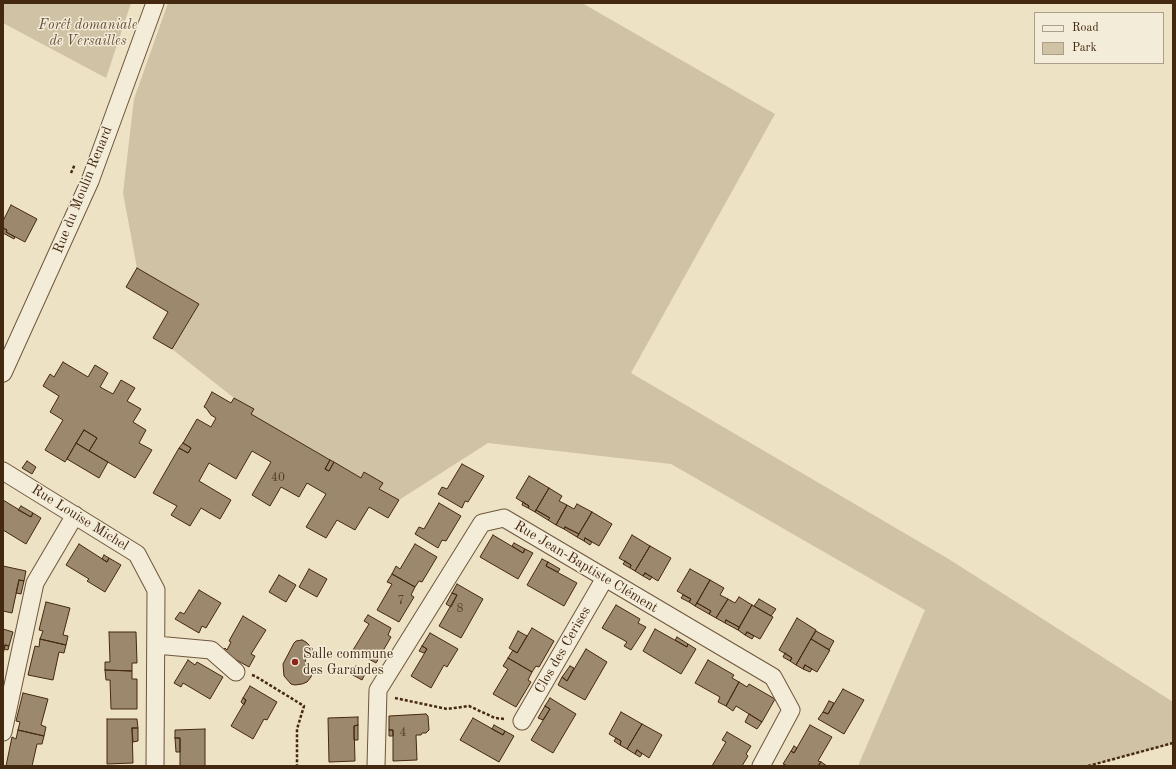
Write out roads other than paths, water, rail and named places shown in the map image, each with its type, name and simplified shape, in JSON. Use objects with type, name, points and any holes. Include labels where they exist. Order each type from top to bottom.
[{"type":"street","name":"Rue du Moulin Renard","points":[[3,373],[90,181],[155,3]]},
{"type":"street","name":"Rue Louise Michel","points":[[3,471],[137,554],[156,590],[156,766]]},
{"type":"street","points":[[3,732],[35,583],[75,515]]},
{"type":"street","name":"Rue Jean-Baptiste Clément","points":[[376,766],[378,690],[482,523],[504,518],[773,677],[791,710],[761,766]]},
{"type":"street","name":"Clos des Cerises","points":[[522,721],[605,578]]},
{"type":"street","points":[[156,645],[211,650],[236,672]]},
{"type":"place","name":"Salle commune des Garandes","points":[[295,662]]},
{"type":"park label","name":"Forêt domaniale de Versailles","points":[[88,34]]}]
